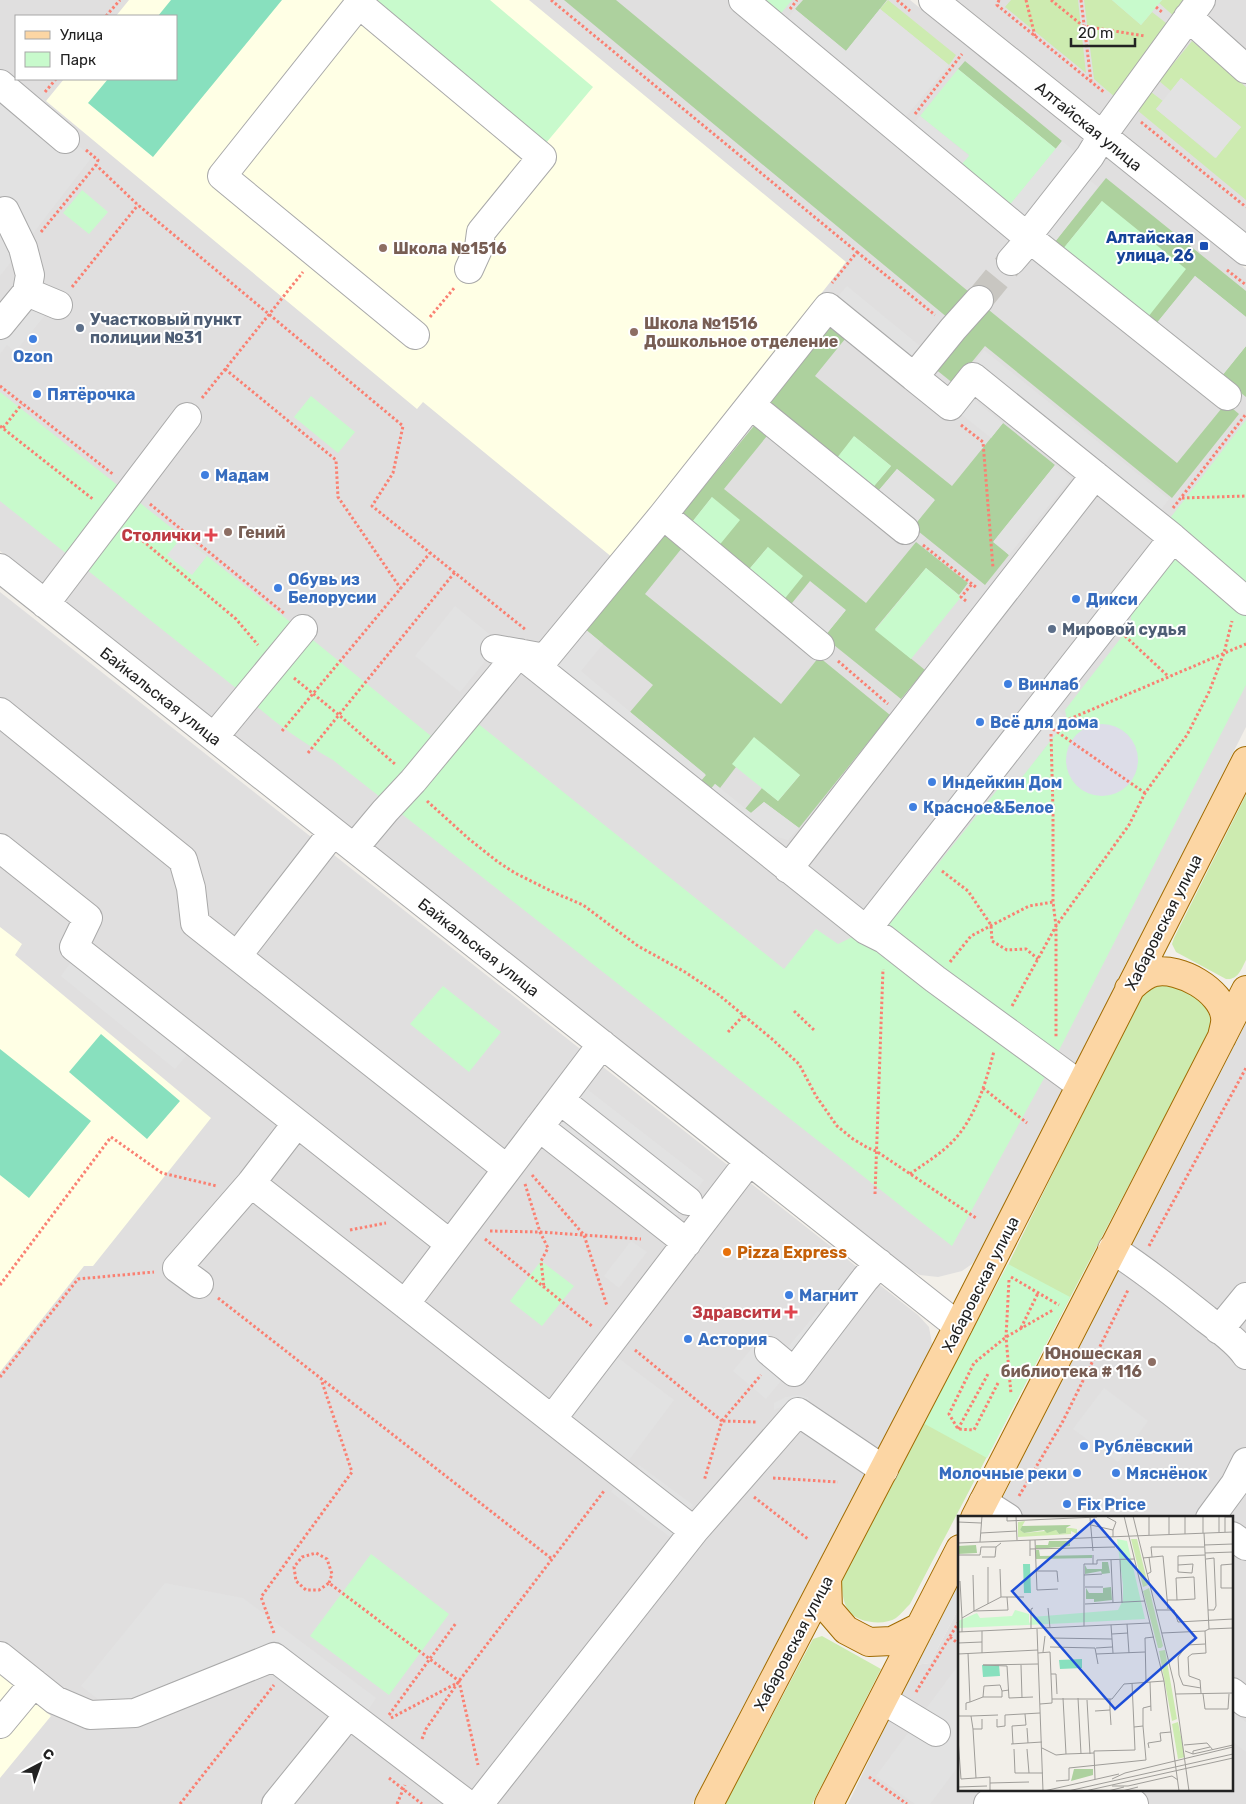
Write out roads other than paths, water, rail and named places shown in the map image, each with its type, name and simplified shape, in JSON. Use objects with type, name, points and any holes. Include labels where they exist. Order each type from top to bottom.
[{"type":"main road","name":"Хабаровская улица","points":[[709,1804],[884,1470],[1246,761]]},
{"type":"main road","points":[[1129,989],[1141,977],[1155,972],[1171,972],[1187,977],[1205,987],[1219,1000],[1225,1017],[1222,1037]]},
{"type":"main road","points":[[979,1510],[1246,990]]},
{"type":"main road","points":[[829,1804],[958,1553]]},
{"type":"main road","points":[[827,1578],[828,1609],[846,1630],[869,1642],[892,1641],[920,1627]]},
{"type":"street","points":[[743,0],[1030,239],[1237,405]]},
{"type":"street","name":"Алтайская улица","points":[[933,0],[1246,251]]},
{"type":"street","points":[[415,335],[222,176],[361,2],[542,157],[481,232],[479,247],[469,270]]},
{"type":"street","points":[[1011,261],[1030,239],[1032,230],[1090,156],[1102,136],[1194,9],[1246,69]]},
{"type":"street","points":[[0,84],[74,144]]},
{"type":"street","points":[[0,325],[27,292],[30,275],[24,252],[5,211]]},
{"type":"street","points":[[27,292],[58,305]]},
{"type":"street","points":[[914,377],[979,300]]},
{"type":"street","points":[[507,651],[545,658],[663,515],[828,307],[950,406],[973,377],[1166,532],[1243,598]]},
{"type":"street","points":[[751,405],[905,530]]},
{"type":"street","points":[[45,604],[187,418]]},
{"type":"street","points":[[788,869],[1095,475]]},
{"type":"street","points":[[663,515],[820,646]]},
{"type":"street","points":[[875,935],[1108,621],[1166,532]]},
{"type":"street","name":"Байкальская улица","points":[[0,568],[958,1326]]},
{"type":"street","points":[[214,737],[303,629]]},
{"type":"street","points":[[354,848],[385,811],[414,781],[507,651]]},
{"type":"street","points":[[507,651],[788,869],[935,980],[989,1024],[1080,1085]]},
{"type":"street","points":[[0,712],[183,860],[191,888],[196,923],[512,1163]]},
{"type":"street","points":[[237,956],[333,832]]},
{"type":"street","points":[[0,848],[88,918],[74,947],[416,1218],[463,1233]]},
{"type":"street","points":[[405,1304],[463,1233],[512,1163],[602,1044]]},
{"type":"street","points":[[560,1100],[688,1201]]},
{"type":"street","points":[[200,1284],[177,1268],[251,1183],[296,1123]]},
{"type":"street","points":[[539,1127],[687,1243]]},
{"type":"street","points":[[552,1419],[749,1161]]},
{"type":"street","points":[[251,1183],[694,1531]]},
{"type":"street","points":[[1112,1249],[1139,1267],[1219,1330],[1246,1355]]},
{"type":"street","points":[[772,1353],[794,1372],[879,1263]]},
{"type":"street","points":[[1219,1330],[1246,1297]]},
{"type":"street","points":[[0,1656],[55,1700],[90,1715],[135,1712],[274,1658],[413,1763],[476,1803],[694,1531],[798,1412],[884,1470]]},
{"type":"street","points":[[1211,1516],[1235,1484],[1246,1462]]},
{"type":"street","points":[[979,1510],[1012,1511]]},
{"type":"street","points":[[1234,1537],[1246,1546]]},
{"type":"street","points":[[0,1724],[34,1683]]},
{"type":"street","points":[[1234,1693],[1246,1702]]},
{"type":"street","points":[[883,1700],[936,1732]]},
{"type":"street","points":[[276,1804],[348,1714]]},
{"type":"street","points":[[988,1804],[991,1802],[1118,1792],[1134,1804]]},
{"type":"tunnel","points":[[979,300],[1011,261]]},
{"type":"place","name":"Алтайская улица, 26","points":[[1204,246]]},
{"type":"place","name":"Школа №1516","points":[[383,248]]},
{"type":"place","name":"Участковый пункт полиции №31","points":[[80,328]]},
{"type":"place","name":"Школа №1516 Дошкольное отделение","points":[[634,332]]},
{"type":"place","name":"Ozon","points":[[33,339]]},
{"type":"place","name":"Пятёрочка","points":[[37,394]]},
{"type":"place","name":"Мадам","points":[[205,475]]},
{"type":"place","name":"Гений","points":[[228,532]]},
{"type":"place","name":"Столички","points":[[211,535]]},
{"type":"place","name":"Обувь из Белорусии","points":[[278,588]]},
{"type":"place","name":"Дикси","points":[[1076,599]]},
{"type":"place","name":"Мировой судья","points":[[1052,629]]},
{"type":"place","name":"Винлаб","points":[[1008,684]]},
{"type":"place","name":"Всё для дома","points":[[980,722]]},
{"type":"place","name":"Индейкин Дом","points":[[932,782]]},
{"type":"place","name":"Красное&Белое","points":[[913,807]]},
{"type":"place","name":"Pizza Express","points":[[727,1252]]},
{"type":"place","name":"Магнит","points":[[789,1295]]},
{"type":"place","name":"Здравсити","points":[[791,1312]]},
{"type":"place","name":"Астория","points":[[688,1339]]},
{"type":"place","name":"Юношеская библиотека # 116","points":[[1152,1362]]},
{"type":"place","name":"Рублёвский","points":[[1084,1446]]},
{"type":"place","name":"Молочные реки","points":[[1077,1473]]},
{"type":"place","name":"Мяснёнок","points":[[1116,1473]]},
{"type":"place","name":"Fix Price","points":[[1067,1504]]}]
